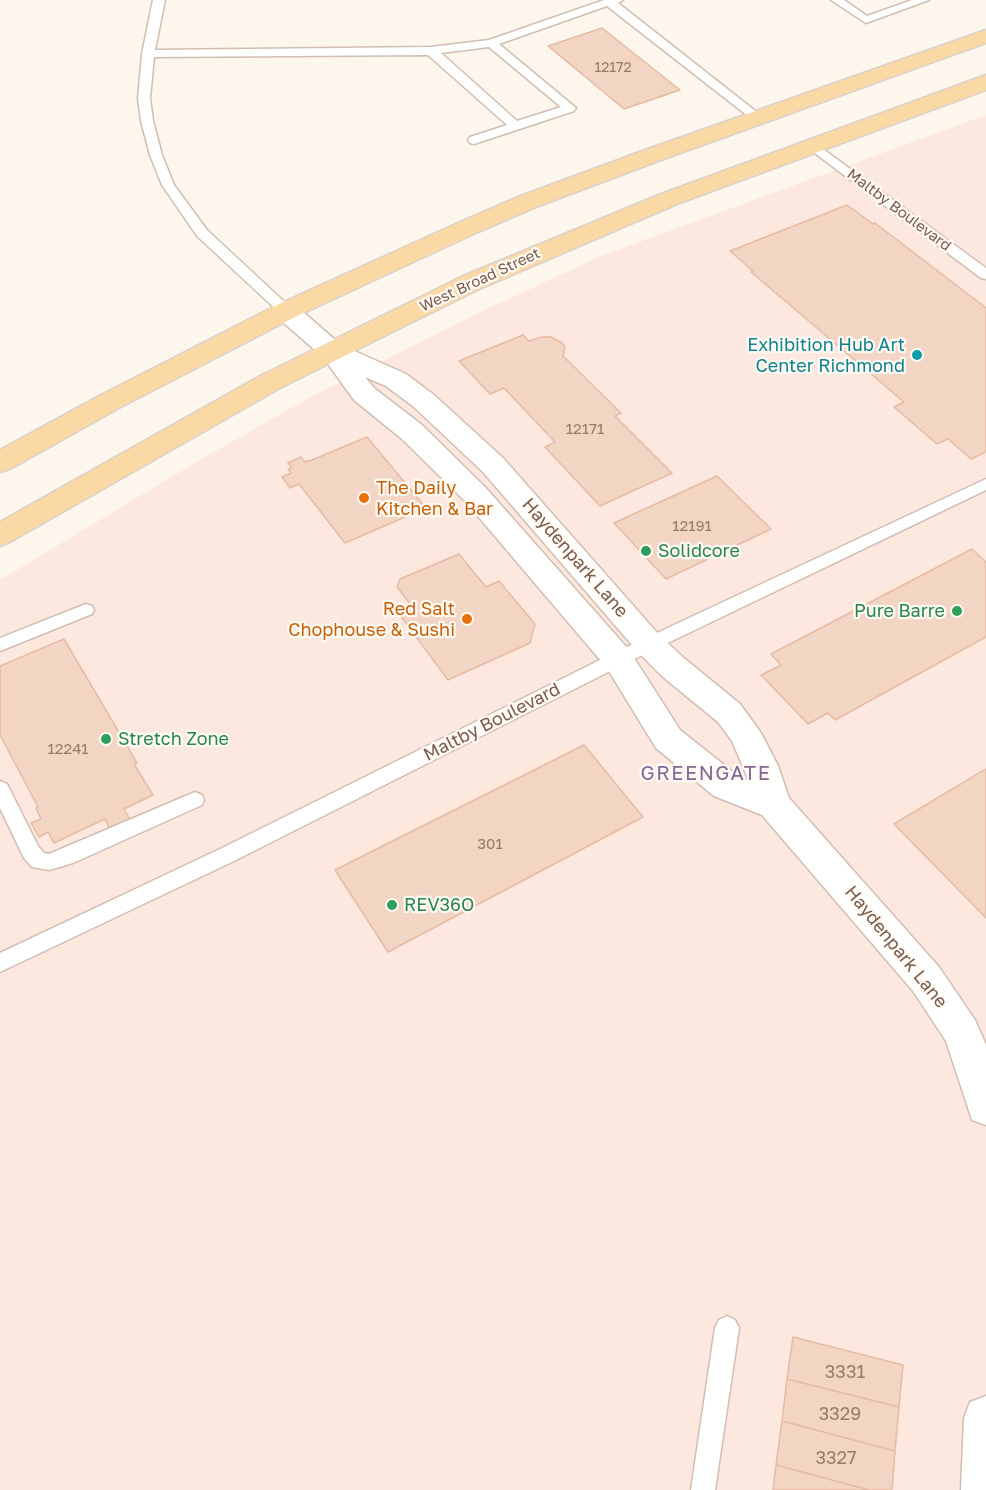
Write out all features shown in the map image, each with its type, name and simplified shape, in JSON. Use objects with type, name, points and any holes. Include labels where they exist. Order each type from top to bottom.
[{"type":"main road","points":[[0,462],[119,397],[286,311],[527,202],[986,36]]},
{"type":"main road","name":"West Broad Street","points":[[0,535],[196,421],[332,351],[527,257],[658,203],[986,82]]},
{"type":"street","name":"Haydenpark Lane","points":[[286,311],[332,351],[364,394],[412,432],[476,494],[618,659],[637,686],[657,724],[681,752],[726,786],[774,805]]},
{"type":"street","name":"Haydenpark Lane","points":[[332,351],[396,380],[456,430],[522,496],[650,644],[674,668],[729,713],[746,733],[761,766],[774,805],[926,979],[962,1032],[981,1082],[986,1107]]},
{"type":"street","points":[[984,1490],[986,1418]]},
{"type":"lane","points":[[159,0],[148,54],[144,98],[156,154],[168,185],[202,233],[286,311]]},
{"type":"lane","points":[[837,0],[866,20],[923,0]]},
{"type":"lane","points":[[148,54],[431,51],[492,43],[613,1],[757,117]]},
{"type":"lane","points":[[474,140],[570,108],[492,43]]},
{"type":"lane","points":[[431,51],[515,126]]},
{"type":"lane","name":"Maltby Boulevard","points":[[812,145],[986,275]]},
{"type":"lane","name":"Maltby Boulevard","points":[[0,963],[217,860],[618,659],[986,484]]},
{"type":"lane","points":[[0,645],[86,610]]},
{"type":"lane","points":[[0,789],[32,852],[39,861],[49,862],[66,857],[195,800]]},
{"type":"lane","points":[[703,1490],[727,1328]]},
{"type":"shaded area","name":"GREENGATE","points":[[986,115],[986,1490],[0,1490],[0,580],[198,461],[307,399],[487,309],[601,256]]},
{"type":"building","points":[[602,28],[680,90],[624,109],[548,46]]},
{"type":"building","name":"Exhibition Hub Art Center Richmond","points":[[847,205],[873,224],[875,223],[986,308],[986,452],[971,459],[948,439],[937,444],[894,407],[904,402],[751,272],[753,271],[730,251]]},
{"type":"building","points":[[523,335],[529,341],[551,337],[562,343],[565,347],[563,356],[621,413],[615,416],[672,473],[600,506],[545,447],[555,442],[504,388],[490,394],[459,361]]},
{"type":"building","name":"The Daily Kitchen & Bar","points":[[367,437],[426,508],[345,543],[299,484],[290,488],[282,477],[291,473],[288,469],[292,468],[288,463],[301,457],[305,462],[312,460]]},
{"type":"building","points":[[717,476],[771,529],[666,579],[614,523]]},
{"type":"building","points":[[972,549],[986,562],[986,637],[835,720],[828,713],[808,724],[761,675],[781,665],[771,654]]},
{"type":"building","name":"Red Salt Chophouse & Sushi","points":[[459,554],[486,587],[499,581],[535,624],[530,643],[448,680],[400,615],[414,609],[397,587],[400,579]]},
{"type":"building","points":[[64,639],[137,763],[134,764],[153,795],[124,809],[132,823],[111,832],[105,819],[54,843],[48,832],[39,837],[31,823],[41,819],[36,808],[38,807],[0,735],[0,666]]},
{"type":"building","points":[[584,745],[643,817],[388,952],[335,870]]},
{"type":"building","points":[[986,769],[986,918],[894,824]]},
{"type":"building","points":[[793,1337],[903,1365],[899,1407],[787,1379]]},
{"type":"building","points":[[787,1379],[899,1407],[895,1451],[782,1421]]},
{"type":"building","points":[[782,1421],[895,1451],[892,1490],[869,1490],[776,1465]]},
{"type":"building","points":[[776,1465],[869,1490],[773,1490]]},
{"type":"place","name":"Exhibition Hub Art Center Richmond","points":[[917,355]]},
{"type":"place","name":"The Daily Kitchen & Bar","points":[[364,498]]},
{"type":"place","name":"Solidcore","points":[[646,551]]},
{"type":"place","name":"Pure Barre","points":[[957,611]]},
{"type":"place","name":"Red Salt Chophouse & Sushi","points":[[467,619]]},
{"type":"place","name":"Stretch Zone","points":[[106,739]]},
{"type":"place","name":"REV36O","points":[[392,905]]},
{"type":"district","name":"GREENGATE","points":[[706,774]]}]
